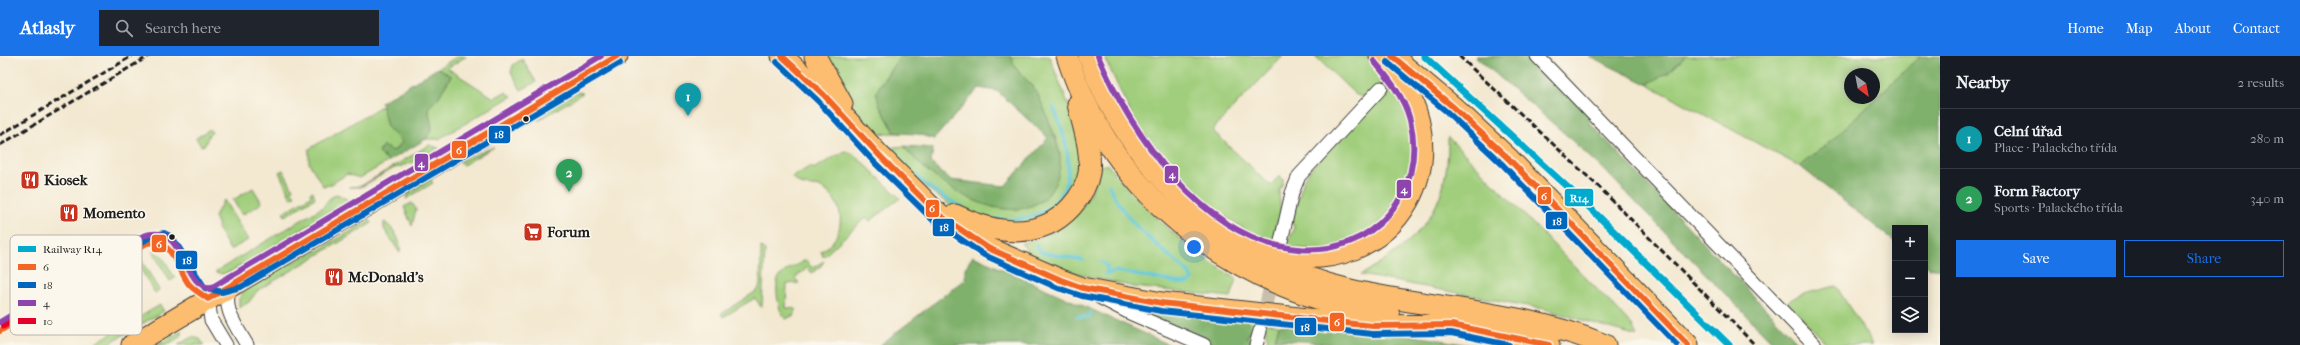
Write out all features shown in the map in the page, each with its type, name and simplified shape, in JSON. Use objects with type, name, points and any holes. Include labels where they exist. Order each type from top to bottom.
[{"type":"main road","points":[[132,345],[238,280],[616,56]]},
{"type":"main road","points":[[782,56],[824,95],[930,208],[988,248],[1031,268],[1083,288],[1162,303],[1373,326],[1452,325]]},
{"type":"main road","points":[[795,56],[824,95]]},
{"type":"main road","points":[[816,56],[855,129]]},
{"type":"main road","points":[[1089,56],[1105,95],[1127,133],[1154,168],[1189,204],[1243,247],[1272,263],[1307,277],[1362,292],[1531,322],[1604,345]]},
{"type":"main road","points":[[1189,204],[1237,238],[1281,255],[1310,258],[1339,255],[1374,238],[1394,221],[1406,204],[1416,185],[1422,157],[1422,134],[1412,100],[1400,79],[1380,56]]},
{"type":"main road","points":[[1392,56],[1447,101],[1509,159],[1688,345]]},
{"type":"main road","points":[[890,167],[924,196],[946,210],[976,225],[1008,231],[1040,228],[1060,217],[1079,197],[1087,180],[1089,163],[1087,144],[1068,60]]},
{"type":"main road","points":[[1068,60],[1091,114],[1122,163],[1162,208],[1216,251],[1269,281],[1323,300],[1385,315],[1452,325],[1549,345]]},
{"type":"main road","points":[[1008,231],[1031,268]]},
{"type":"street","points":[[1537,56],[1815,345]]},
{"type":"street","points":[[1281,241],[1292,193],[1300,176],[1381,88]]},
{"type":"street","points":[[238,280],[230,289],[227,297],[232,318],[247,345]]},
{"type":"street","points":[[1083,288],[1130,313],[1204,345]]},
{"type":"street","points":[[208,299],[223,309],[232,318]]},
{"type":"street","points":[[208,299],[210,316],[215,328]]},
{"type":"street","points":[[179,317],[197,314],[206,318],[215,328],[226,345]]},
{"type":"street","points":[[1256,345],[1260,331]]},
{"type":"green space","points":[[458,56],[467,56],[447,68],[494,98],[505,92],[512,96],[439,139],[426,139],[432,128],[428,108],[438,98],[451,77],[438,68]]},
{"type":"green space","points":[[821,56],[900,56],[879,86],[879,104],[895,133],[873,134],[840,90]]},
{"type":"green space","points":[[900,56],[1010,56],[1015,66],[1032,85],[1038,95],[1059,149],[1060,160],[1058,175],[1053,188],[1046,197],[1040,202],[1031,206],[1015,209],[998,208],[961,194],[928,171],[914,158],[904,146],[933,148],[931,163],[950,180],[1005,186],[1048,138],[997,91],[979,88],[934,139],[918,134],[895,133],[879,104],[876,92]]},
{"type":"green space","points":[[1010,56],[1049,56],[1073,116],[1082,160],[1077,186],[1058,211],[1021,225],[968,214],[951,206],[920,183],[887,148],[904,146],[913,157],[934,175],[995,208],[1060,156],[1056,139],[1036,90],[1017,71]]},
{"type":"green space","points":[[1104,56],[1283,56],[1212,130],[1270,185],[1280,176],[1283,179],[1283,184],[1279,190],[1281,220],[1277,221],[1275,231],[1276,241],[1285,244],[1293,232],[1294,225],[1291,224],[1304,179],[1364,97],[1356,95],[1315,56],[1365,56],[1382,67],[1388,73],[1415,133],[1406,189],[1376,228],[1326,250],[1282,247],[1254,235],[1229,219],[1199,195],[1148,140],[1129,110]]},
{"type":"green space","points":[[1475,56],[1545,56],[1595,108],[1588,121],[1800,345],[1775,345],[1612,178],[1564,133]]},
{"type":"green space","points":[[1589,56],[1686,56],[1668,73],[1647,84]]},
{"type":"green space","points":[[1686,56],[1920,56],[1880,94],[1880,68],[1844,68],[1844,104],[1870,104],[1830,142],[1802,164],[1801,167],[1647,84],[1668,73]]},
{"type":"green space","points":[[1920,56],[1940,56],[1940,268],[1928,267],[1928,225],[1892,225],[1892,240],[1801,167],[1802,164],[1830,142],[1870,104],[1880,104],[1880,94]]},
{"type":"green space","points":[[522,59],[536,82],[521,90],[511,72],[513,65]]},
{"type":"green space","points":[[438,68],[451,76],[438,98],[428,108],[432,128],[426,139],[389,161],[379,153],[382,146],[394,151],[402,142],[387,127],[381,102]]},
{"type":"green space","points":[[578,92],[583,93],[538,121],[553,106]]},
{"type":"green space","points":[[383,105],[387,127],[402,142],[400,146],[383,158],[389,161],[360,178],[347,174],[330,185],[323,186],[309,163],[309,149]]},
{"type":"green space","points":[[210,129],[212,133],[209,134],[205,145],[201,146],[196,138]]},
{"type":"green space","points":[[1448,137],[1632,325],[1637,336],[1544,309],[1361,275],[1382,262],[1400,248],[1415,235],[1427,220],[1437,204],[1443,185],[1447,163]]},
{"type":"green space","points":[[429,145],[439,148],[417,161],[392,169],[361,187],[349,187],[361,186]]},
{"type":"green space","points":[[494,147],[463,165],[460,161]]},
{"type":"green space","points":[[845,151],[854,154],[900,198],[870,221],[866,217],[823,257],[821,251],[829,246],[839,231],[840,213],[837,205],[825,190],[801,184],[792,177],[811,166],[813,169]]},
{"type":"green space","points":[[1107,164],[1136,198],[1167,228],[1200,254],[1237,279],[1231,297],[1134,287],[1071,272],[1033,257],[1021,243],[1052,232],[1064,226],[1073,218],[1082,208],[1089,196],[1101,166]]},
{"type":"green space","points":[[283,170],[293,189],[291,191],[295,196],[291,198],[279,172]]},
{"type":"green space","points":[[430,178],[433,183],[406,199],[409,192]]},
{"type":"green space","points":[[253,188],[262,203],[242,215],[233,200]]},
{"type":"green space","points":[[313,191],[315,198],[285,216],[283,213],[311,196],[310,193]]},
{"type":"green space","points":[[337,194],[350,201],[232,271],[223,274],[215,272],[323,207],[330,198]]},
{"type":"green space","points":[[224,200],[248,240],[230,250],[217,227],[219,225],[214,217]]},
{"type":"green space","points":[[412,203],[416,209],[412,226],[404,207]]},
{"type":"green space","points":[[370,220],[372,223],[257,291],[249,302],[239,308],[239,298],[247,287],[262,277],[320,249]]},
{"type":"green space","points":[[384,222],[396,235],[400,244],[400,253],[384,229]]},
{"type":"green space","points":[[761,247],[765,250],[761,307],[755,298],[723,317],[721,314],[758,290],[760,284]]},
{"type":"green space","points":[[152,251],[162,256],[175,278],[170,281]]},
{"type":"green space","points":[[973,256],[1170,345],[880,345],[965,279],[965,268]]},
{"type":"green space","points":[[806,260],[812,268],[824,261],[821,266],[812,273],[807,268],[795,278],[799,283],[787,284],[786,308],[796,309],[794,315],[786,319],[783,316],[779,306],[777,286],[779,277],[784,272]]},
{"type":"green space","points":[[142,261],[159,290],[155,293],[142,271]]},
{"type":"green space","points":[[1836,286],[1873,345],[1828,345],[1787,302],[1799,295]]},
{"type":"green space","points":[[160,305],[164,311],[142,324],[142,316]]},
{"type":"green space","points":[[1139,305],[1246,319],[1251,328],[1247,338],[1253,341],[1250,345],[1215,345],[1140,312]]},
{"type":"green space","points":[[1246,319],[1279,325],[1275,340],[1268,343],[1265,326],[1255,327],[1247,339]]},
{"type":"green space","points":[[1279,325],[1350,329],[1397,334],[1467,345],[1335,345],[1305,341],[1275,340]]},
{"type":"green space","points":[[182,331],[180,337],[167,345],[157,345]]},
{"type":"green space","points":[[109,335],[123,335],[106,345],[92,345]]},
{"type":"green space","points":[[192,337],[200,339],[204,345],[178,345]]},
{"type":"waterway","points":[[1029,218],[1046,210],[1058,199],[1065,186],[1068,171],[1068,155],[1059,122],[1053,107]]},
{"type":"waterway","points":[[890,148],[905,166],[923,182],[942,196],[963,207]]},
{"type":"waterway","points":[[1106,274],[1116,271],[1179,283],[1189,283],[1192,280],[1189,273],[1143,233],[1123,211],[1109,185]]},
{"type":"waterway","points":[[997,219],[1010,220],[1029,217]]},
{"type":"waterway","points":[[1036,246],[1044,253],[1083,260]]},
{"type":"waterway","points":[[1102,262],[1107,266],[1107,273]]},
{"type":"waterway","points":[[1077,317],[1088,317],[1091,312]]},
{"type":"tunnel","points":[[1262,321],[1273,274]]},
{"type":"railway","points":[[0,135],[132,56]]},
{"type":"railway","points":[[0,145],[149,56]]},
{"type":"railway","points":[[1459,56],[1601,189],[1755,345]]},
{"type":"rail line","name":"R14","points":[[1424,56],[1588,206],[1729,345]]},
{"type":"transit line","name":"4","points":[[142,237],[154,234],[163,235],[170,240],[176,246],[196,280],[209,289],[601,56]]},
{"type":"transit line","name":"6","points":[[142,246],[147,243],[155,243],[168,249],[173,255],[188,283],[208,299],[617,56]]},
{"type":"transit line","name":"6","points":[[782,56],[824,95],[881,157],[939,215],[988,248],[1061,280],[1083,288],[1162,303],[1373,326],[1452,325],[1549,345]]},
{"type":"transit line","name":"4","points":[[1098,56],[1112,86],[1130,118],[1151,149],[1175,179],[1202,205],[1232,226],[1264,242],[1298,249],[1325,248],[1349,242],[1371,231],[1388,214],[1402,195],[1410,172],[1413,147],[1410,120],[1400,96],[1374,61]]},
{"type":"transit line","name":"6","points":[[1392,56],[1452,106],[1509,159],[1688,345]]},
{"type":"transit line","name":"18","points":[[777,62],[818,101],[875,163],[934,221],[984,255],[1058,288],[1082,296],[1161,311],[1372,334],[1451,333],[1509,345]]},
{"type":"transit line","name":"18","points":[[1387,62],[1447,112],[1503,165],[1677,345]]},
{"type":"transit line","name":"18","points":[[142,242],[152,236],[164,233],[172,237],[205,288],[222,292],[241,287],[620,63]]},
{"type":"transit line","name":"4","points":[[0,322],[10,316]]},
{"type":"transit line","name":"10","points":[[4,326],[10,322]]},
{"type":"transit line","name":"6","points":[[0,331],[10,325]]},
{"type":"place","name":"Celní úřad","points":[[688,116]]},
{"type":"place","name":"Kiosek","points":[[30,180]]},
{"type":"place","name":"Form Factory","points":[[569,192]]},
{"type":"place","name":"Momento","points":[[69,213]]},
{"type":"place","name":"Forum","points":[[533,232]]},
{"type":"place","name":"McDonald's","points":[[334,277]]}]
